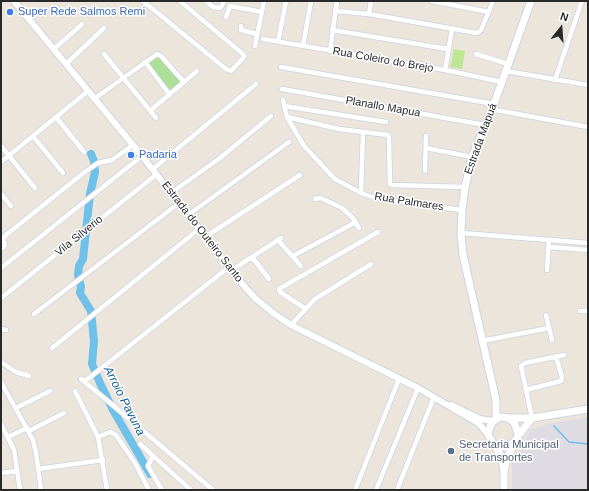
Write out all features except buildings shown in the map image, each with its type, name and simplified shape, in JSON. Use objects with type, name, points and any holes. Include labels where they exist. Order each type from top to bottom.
[{"type":"main road","name":"Estrada Mapuá","points":[[495,420],[496,400],[464,262],[461,233],[462,210],[465,187],[472,157],[485,125],[495,107],[507,67],[531,1]]},
{"type":"main road","name":"Estrada Mapuá","points":[[496,400],[507,418]]},
{"type":"main road","points":[[504,490],[504,471],[501,454],[488,434],[489,427],[495,420],[507,418],[532,418],[588,409]]},
{"type":"main road","points":[[493,443],[496,446],[504,447],[509,446],[516,439],[517,425],[507,418]]},
{"type":"main road","points":[[504,471],[508,456],[516,439],[524,426],[532,418]]},
{"type":"street","name":"Estrada do Outeiro Santo","points":[[14,1],[155,172],[205,237],[255,298],[273,313],[291,325],[480,419],[495,420]]},
{"type":"street","points":[[143,1],[226,69],[231,71],[244,58],[243,53],[180,1]]},
{"type":"street","points":[[206,1],[213,7],[219,8],[224,1]]},
{"type":"street","points":[[255,46],[264,1]]},
{"type":"street","points":[[278,42],[286,1]]},
{"type":"street","points":[[303,46],[311,1]]},
{"type":"street","points":[[330,50],[337,1]]},
{"type":"street","points":[[369,14],[371,1]]},
{"type":"street","points":[[432,1],[489,12]]},
{"type":"street","points":[[335,11],[369,14],[474,34],[481,30],[493,1]]},
{"type":"street","points":[[554,80],[582,1]]},
{"type":"street","points":[[226,17],[230,6],[262,12]]},
{"type":"street","points":[[54,49],[82,24]]},
{"type":"street","points":[[241,26],[241,30],[257,34]]},
{"type":"street","points":[[66,64],[104,28]]},
{"type":"street","points":[[445,70],[452,29]]},
{"type":"street","points":[[332,30],[448,49]]},
{"type":"street","name":"Rua Coleiro do Brejo","points":[[263,39],[445,70],[502,82]]},
{"type":"street","points":[[104,54],[156,118]]},
{"type":"street","points":[[476,54],[507,67],[554,80],[588,85]]},
{"type":"street","points":[[94,99],[155,55],[158,55],[184,82]]},
{"type":"street","points":[[145,62],[170,95]]},
{"type":"street","points":[[281,67],[495,107],[588,128]]},
{"type":"street","points":[[151,110],[197,71]]},
{"type":"street","name":"Vila Silverio","points":[[1,298],[79,236],[256,84]]},
{"type":"street","name":"Planallo Mapua","points":[[282,89],[485,125]]},
{"type":"street","points":[[1,162],[88,91]]},
{"type":"street","name":"Rua Palmares","points":[[282,100],[287,116],[304,146],[335,178],[361,193],[375,198],[462,210]]},
{"type":"street","points":[[284,106],[386,122]]},
{"type":"street","points":[[171,193],[220,158],[271,116]]},
{"type":"street","points":[[287,116],[338,129],[388,136],[391,185],[465,187]]},
{"type":"street","points":[[56,117],[84,152]]},
{"type":"street","points":[[361,193],[363,132]]},
{"type":"street","points":[[34,136],[63,173]]},
{"type":"street","points":[[425,171],[426,136]]},
{"type":"street","points":[[188,215],[288,142]]},
{"type":"street","points":[[1,248],[4,247],[5,244],[1,240],[6,235],[91,167],[98,163],[112,160],[133,145]]},
{"type":"street","points":[[1,146],[35,188]]},
{"type":"street","points":[[426,148],[472,157]]},
{"type":"street","points":[[1,268],[142,156]]},
{"type":"street","points":[[205,237],[300,175]]},
{"type":"street","points":[[1,194],[12,206]]},
{"type":"street","points":[[315,199],[320,198],[330,202],[348,213],[356,222],[358,228]]},
{"type":"street","points":[[34,314],[82,279],[179,203]]},
{"type":"street","points":[[293,256],[356,222]]},
{"type":"street","points":[[52,348],[199,229]]},
{"type":"street","points":[[306,309],[280,292],[279,289],[378,232]]},
{"type":"street","points":[[461,233],[588,242]]},
{"type":"street","points":[[213,490],[115,406],[82,380],[90,378],[231,268],[252,257],[280,239],[301,266]]},
{"type":"street","points":[[547,270],[549,240]]},
{"type":"street","points":[[548,248],[588,250]]},
{"type":"street","points":[[252,257],[269,279]]},
{"type":"street","points":[[291,325],[319,296],[371,264]]},
{"type":"street","points":[[580,311],[588,311]]},
{"type":"street","points":[[546,315],[552,340]]},
{"type":"street","points":[[482,341],[549,328]]},
{"type":"street","points":[[532,418],[521,369],[522,365],[564,355]]},
{"type":"street","points":[[526,390],[561,381],[562,377],[556,357]]},
{"type":"street","points":[[1,362],[16,372],[29,376]]},
{"type":"street","points":[[355,490],[399,379]]},
{"type":"street","points":[[1,382],[28,430],[35,446],[41,490]]},
{"type":"street","points":[[376,490],[418,388]]},
{"type":"street","points":[[16,408],[50,391]]},
{"type":"street","points":[[75,391],[98,437],[107,490]]},
{"type":"street","points":[[397,490],[434,397]]},
{"type":"street","name":"Estrada do Outeiro Santo","points":[[442,401],[456,411],[478,423],[488,434]]},
{"type":"street","points":[[8,437],[28,430],[64,412]]},
{"type":"street","points":[[1,424],[15,454],[20,490]]},
{"type":"street","points":[[98,437],[110,432],[116,435],[137,467],[148,490]]},
{"type":"street","points":[[140,444],[191,490]]},
{"type":"street","points":[[153,456],[148,466],[162,490]]},
{"type":"street","points":[[38,469],[103,460]]},
{"type":"street","points":[[1,473],[17,471]]},
{"type":"shaded area","points":[[588,417],[588,490],[512,490],[512,464],[519,454],[530,430],[547,424]]},
{"type":"green space","points":[[454,49],[465,51],[462,69],[450,67]]},
{"type":"green space","points":[[157,54],[184,82],[170,95],[145,62]]},
{"type":"waterway","name":"Arroio Pavuna","points":[[91,154],[94,161],[95,172],[90,194],[83,259],[79,266],[78,275],[81,287],[80,293],[91,311],[94,341],[92,364],[113,410],[150,474]]},
{"type":"waterway","points":[[554,426],[569,442],[588,444]]},
{"type":"place","name":"Super Rede Salmos Remi","points":[[10,12]]},
{"type":"place","name":"Padaria","points":[[131,155]]},
{"type":"place","name":"Secretaria Municipal de Transportes","points":[[451,451]]}]
